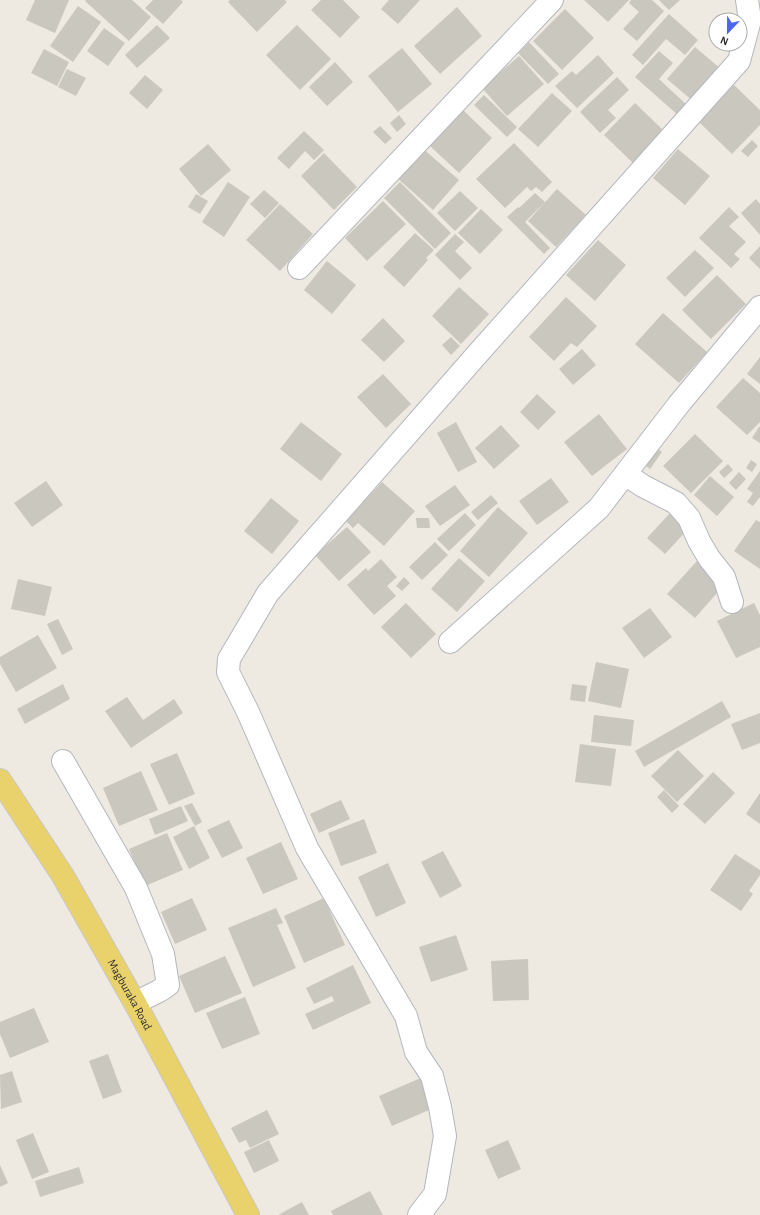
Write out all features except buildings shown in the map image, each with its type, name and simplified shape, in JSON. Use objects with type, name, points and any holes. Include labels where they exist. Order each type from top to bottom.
[{"type":"main road","name":"Magburaka Road","points":[[0,780],[63,876],[135,1003],[248,1215]]},
{"type":"street","points":[[300,268],[552,0]]},
{"type":"street","points":[[419,1215],[435,1194],[445,1136],[440,1107],[432,1076],[416,1052],[406,1016],[307,848],[248,712],[228,672],[229,659],[268,593],[481,350],[739,61],[750,20],[748,0]]},
{"type":"street","points":[[450,642],[599,508],[679,404],[760,307]]},
{"type":"street","points":[[625,474],[643,486],[676,503],[689,518],[699,541],[709,558],[724,577],[732,602]]},
{"type":"street","points":[[63,761],[136,888],[163,954],[168,985],[135,1003]]}]
